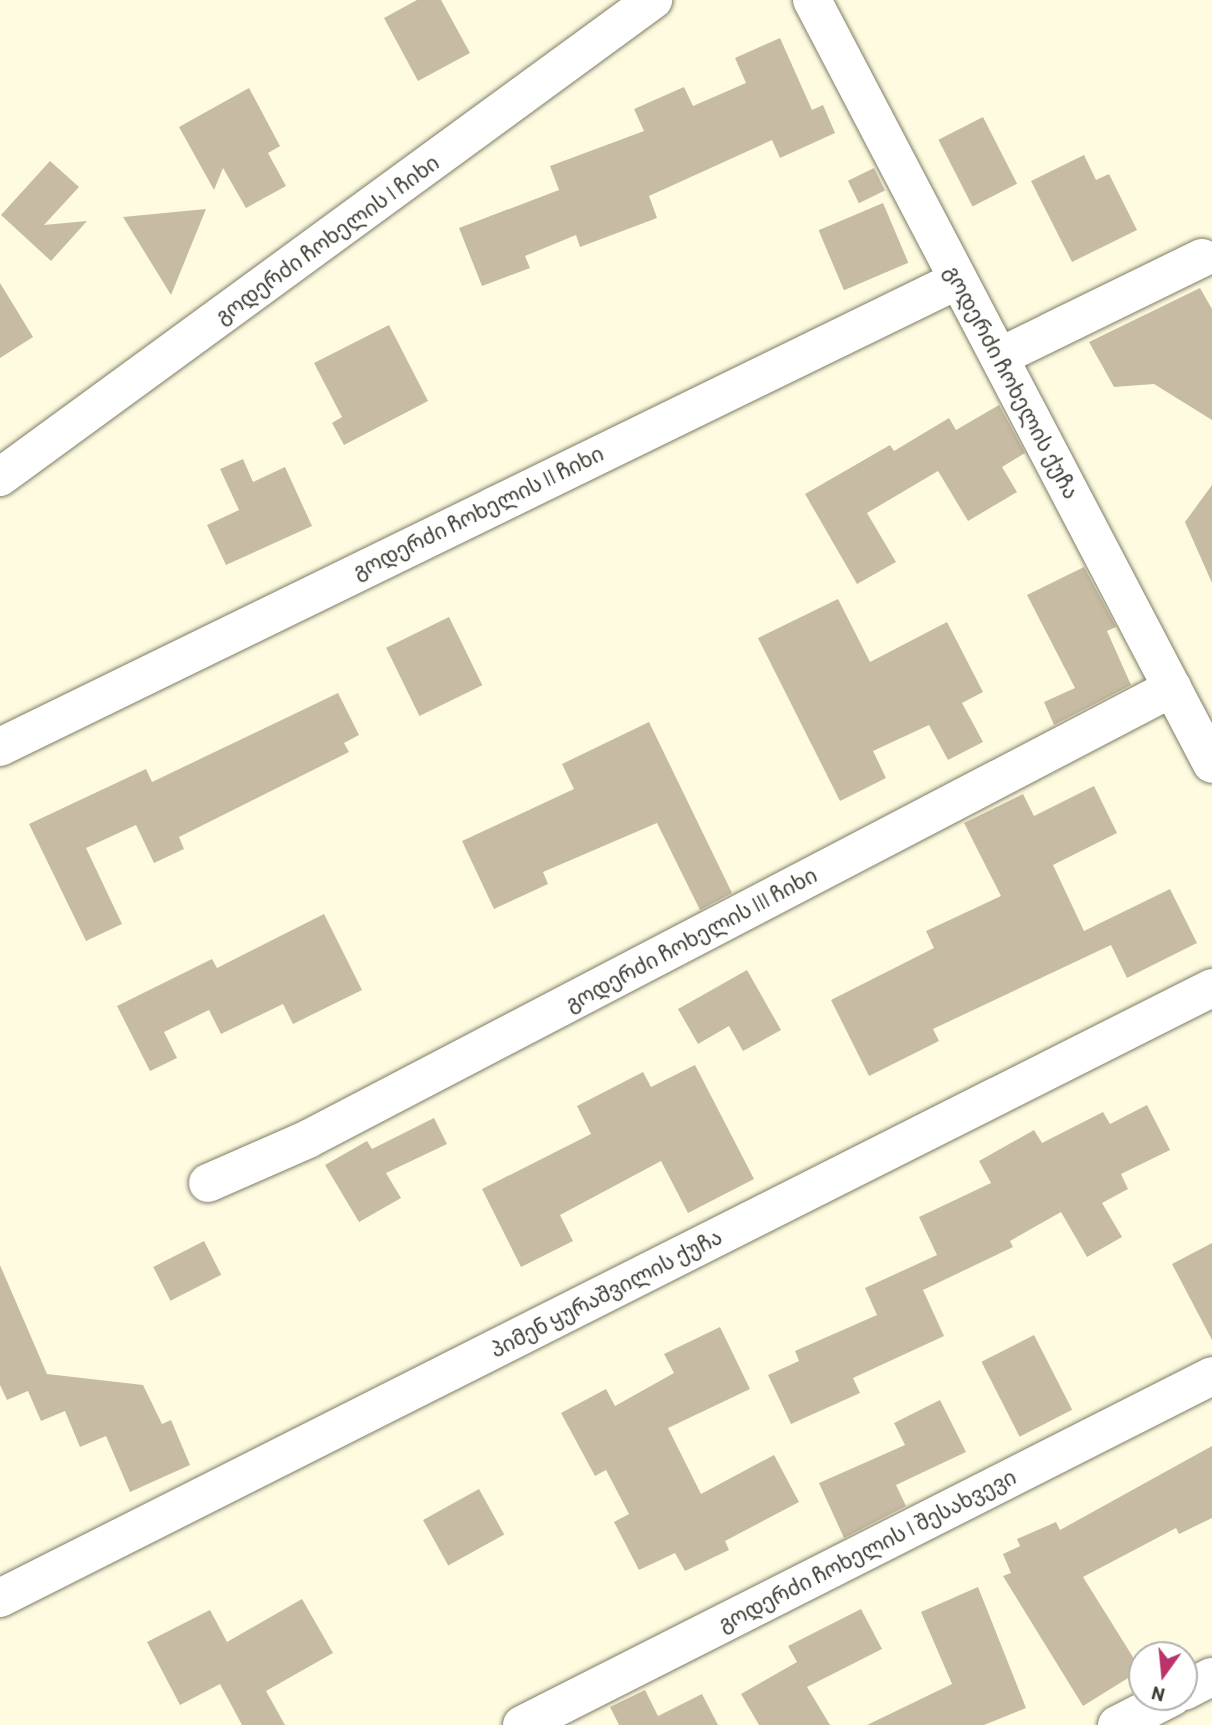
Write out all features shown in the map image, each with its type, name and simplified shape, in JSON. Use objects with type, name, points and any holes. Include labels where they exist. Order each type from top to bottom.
[{"type":"street","name":"გოდერძი ჩოხელის I ჩიხი","points":[[0,477],[653,0]]},
{"type":"street","name":"გოდერძი ჩოხელის ქუჩა","points":[[812,0],[1212,764]]},
{"type":"street","points":[[999,357],[1202,258]]},
{"type":"street","name":"გოდერძი ჩოხელის II ჩიხი","points":[[0,747],[958,280]]},
{"type":"street","name":"გოდერძი ჩოხელის III ჩიხი","points":[[208,1183],[307,1139],[1172,688]]},
{"type":"street","name":"პიმენ ყურაშვილის ქუჩა","points":[[0,1598],[1212,988]]},
{"type":"street","name":"გოდერძი ჩოხელის I შესახვევი","points":[[522,1725],[1212,1376]]},
{"type":"street","points":[[1117,1725],[1144,1711]]},
{"type":"building","points":[[417,0],[441,0],[470,53],[418,81],[384,18]]},
{"type":"building","points":[[780,38],[812,110],[823,105],[835,133],[780,158],[772,140],[649,196],[657,218],[580,247],[576,235],[525,256],[530,268],[482,286],[459,228],[559,190],[550,166],[644,131],[634,109],[684,87],[693,106],[746,83],[735,58]]},
{"type":"building","points":[[249,88],[280,146],[268,153],[286,186],[246,208],[223,168],[214,190],[179,127]]},
{"type":"building","points":[[983,117],[1017,184],[972,207],[938,140]]},
{"type":"building","points":[[1084,155],[1096,180],[1109,174],[1137,230],[1072,262],[1031,181]]},
{"type":"building","points":[[50,161],[79,187],[44,225],[87,221],[51,261],[1,215]]},
{"type":"building","points":[[874,168],[885,190],[859,203],[848,181]]},
{"type":"building","points":[[883,203],[908,263],[844,290],[819,230]]},
{"type":"building","points":[[206,209],[171,295],[123,217]]},
{"type":"building","points":[[0,283],[33,337],[0,358]]},
{"type":"building","points":[[1200,288],[1212,309],[1212,420],[1154,384],[1114,387],[1089,342]]},
{"type":"building","points":[[389,325],[428,401],[344,445],[332,423],[342,417],[314,363]]},
{"type":"building","points":[[999,405],[1025,453],[1002,467],[1017,492],[968,521],[938,471],[867,513],[896,562],[857,584],[805,494],[890,445],[894,451],[949,418],[956,430]]},
{"type":"building","points":[[243,459],[253,482],[285,467],[312,526],[226,565],[207,525],[239,510],[220,469]]},
{"type":"building","points":[[1212,485],[1212,583],[1185,522]]},
{"type":"building","points":[[1084,567],[1116,627],[1107,631],[1131,685],[1054,725],[1044,702],[1075,688],[1027,595]]},
{"type":"building","points":[[838,599],[870,662],[947,622],[983,692],[962,703],[983,742],[948,760],[929,725],[873,751],[886,778],[840,801],[758,638]]},
{"type":"building","points":[[449,617],[482,685],[419,716],[386,648]]},
{"type":"building","points":[[338,693],[359,735],[344,743],[349,752],[179,837],[184,849],[154,863],[136,825],[86,848],[122,924],[86,941],[29,824],[146,769],[152,782]]},
{"type":"building","points":[[649,722],[732,893],[700,910],[657,823],[543,872],[548,884],[494,909],[462,841],[574,789],[562,764]]},
{"type":"building","points":[[1094,786],[1117,833],[1053,865],[1084,931],[1170,889],[1197,943],[1127,978],[1111,945],[933,1029],[939,1041],[869,1076],[831,1000],[934,948],[926,931],[1001,896],[964,823],[1023,794],[1034,816]]},
{"type":"building","points":[[324,914],[362,990],[293,1024],[283,1004],[221,1034],[209,1010],[164,1032],[177,1058],[150,1071],[117,1006],[212,959],[217,968]]},
{"type":"building","points":[[747,970],[781,1030],[743,1051],[729,1026],[698,1044],[678,1009]]},
{"type":"building","points":[[695,1065],[754,1179],[688,1213],[661,1161],[560,1215],[573,1241],[521,1267],[482,1189],[591,1134],[577,1106],[643,1072],[651,1087]]},
{"type":"building","points":[[1147,1105],[1170,1150],[1121,1174],[1128,1189],[1102,1203],[1122,1237],[1087,1257],[1061,1212],[1010,1241],[1013,1247],[923,1290],[944,1336],[853,1378],[860,1393],[791,1424],[768,1375],[799,1361],[795,1351],[877,1315],[865,1288],[937,1255],[919,1217],[991,1183],[979,1161],[1034,1130],[1042,1143],[1103,1112],[1110,1124]]},
{"type":"building","points":[[434,1118],[447,1144],[386,1173],[401,1198],[359,1222],[325,1165],[367,1141],[372,1149]]},
{"type":"building","points":[[204,1241],[221,1275],[170,1301],[153,1267]]},
{"type":"building","points":[[1212,1243],[1212,1340],[1172,1264]]},
{"type":"building","points":[[0,1265],[47,1374],[143,1385],[162,1424],[171,1420],[190,1465],[130,1492],[106,1436],[80,1447],[65,1411],[41,1421],[28,1391],[7,1400],[0,1385]]},
{"type":"building","points":[[720,1327],[750,1389],[668,1428],[701,1494],[774,1455],[799,1502],[725,1541],[729,1550],[685,1571],[675,1553],[639,1570],[614,1522],[629,1514],[606,1470],[595,1476],[561,1413],[606,1389],[615,1406],[674,1373],[664,1354]]},
{"type":"building","points":[[1034,1335],[1072,1410],[1020,1437],[981,1362]]},
{"type":"building","points":[[940,1400],[966,1452],[896,1485],[906,1506],[844,1538],[819,1483],[905,1445],[894,1423]]},
{"type":"building","points":[[1212,1446],[1212,1518],[1179,1534],[1176,1528],[1083,1577],[1128,1649],[1128,1678],[1083,1706],[1003,1576],[1011,1573],[1003,1554],[1020,1546],[1017,1539],[1056,1522],[1060,1530]]},
{"type":"building","points":[[479,1489],[504,1534],[448,1566],[423,1520]]},
{"type":"building","points":[[978,1587],[1026,1708],[984,1725],[867,1725],[952,1684],[921,1612]]},
{"type":"building","points":[[302,1599],[333,1653],[266,1691],[285,1725],[242,1725],[220,1684],[180,1705],[147,1642],[210,1610],[227,1642]]},
{"type":"building","points":[[861,1609],[882,1649],[807,1687],[830,1725],[759,1725],[741,1694],[797,1662],[788,1646]]},
{"type":"building","points":[[645,1690],[658,1716],[702,1694],[718,1725],[619,1725],[610,1707]]}]
